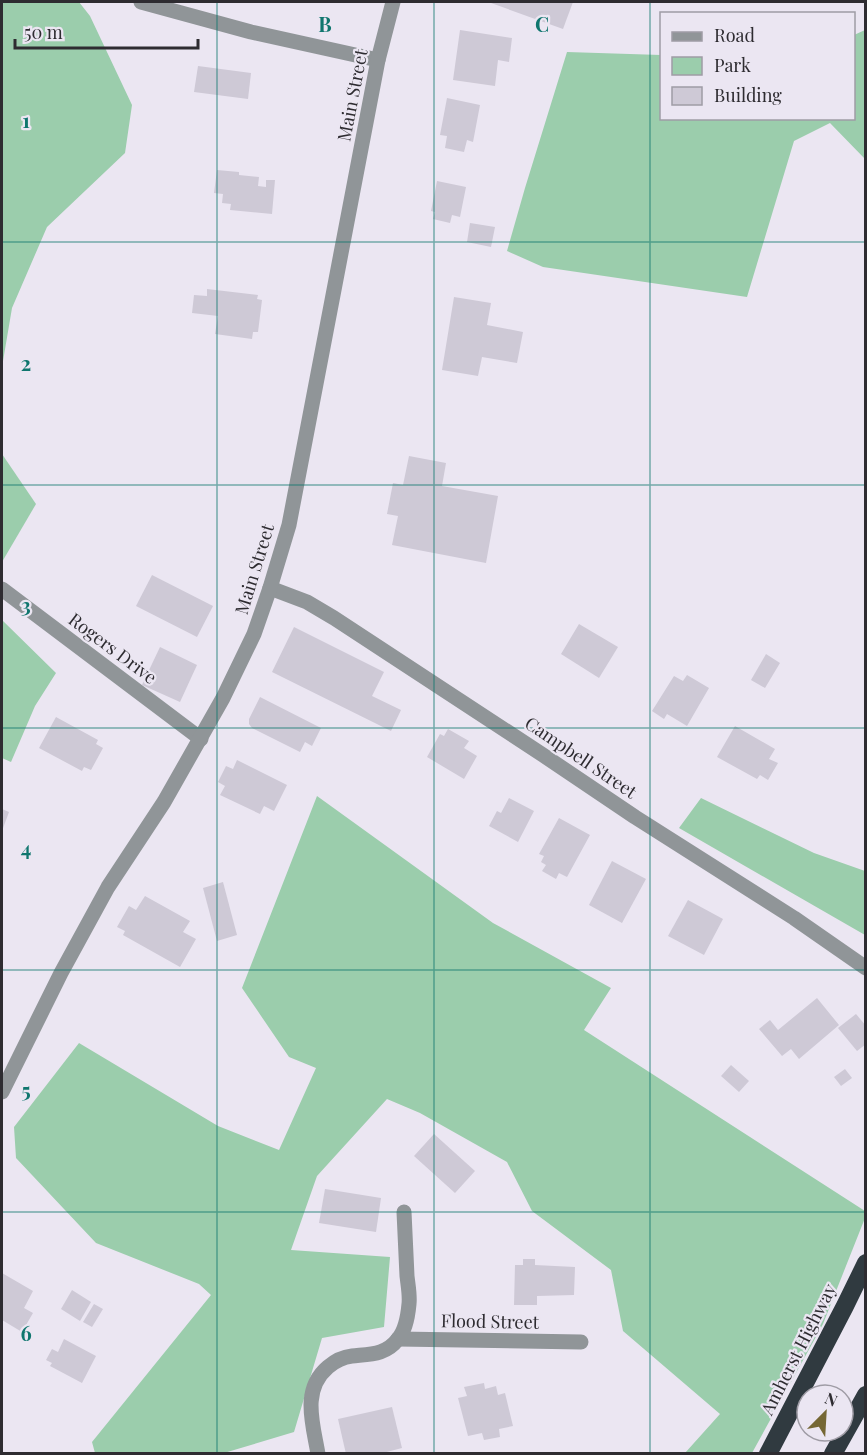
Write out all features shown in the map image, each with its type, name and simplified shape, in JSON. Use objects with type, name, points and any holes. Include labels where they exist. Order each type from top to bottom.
[{"type":"highway","name":"Amherst Highway","points":[[768,1454],[866,1263]]},
{"type":"highway","points":[[833,1454],[866,1395]]},
{"type":"highway","points":[[846,1454],[866,1416]]},
{"type":"street","points":[[141,2],[251,32],[378,60]]},
{"type":"street","name":"Main Street","points":[[2,1092],[61,973],[108,887],[164,802],[201,739],[224,698],[254,634],[289,525],[378,60],[393,2]]},
{"type":"street","name":"Campbell Street","points":[[270,588],[307,602],[334,618],[635,817],[794,918],[866,968]]},
{"type":"street","name":"Rogers Drive","points":[[2,589],[201,739]]},
{"type":"street","points":[[318,1454],[310,1400],[314,1384],[321,1372],[334,1361],[350,1356],[382,1352],[398,1339],[403,1331],[409,1304],[404,1212]]},
{"type":"street","name":"Flood Street","points":[[398,1339],[581,1342]]},
{"type":"green space","points":[[2,2],[79,2],[90,16],[132,105],[125,153],[47,227],[12,308],[2,367]]},
{"type":"green space","points":[[865,30],[865,159],[830,123],[794,141],[747,297],[543,267],[507,251],[567,52],[660,55],[660,120],[855,120],[855,35]]},
{"type":"green space","points":[[2,454],[36,504],[2,562]]},
{"type":"green space","points":[[2,620],[56,673],[35,706],[11,762],[2,758]]},
{"type":"green space","points":[[317,796],[493,923],[611,988],[584,1030],[865,1211],[865,1218],[823,1324],[752,1453],[685,1453],[720,1414],[623,1331],[611,1270],[532,1211],[507,1162],[420,1113],[387,1099],[317,1176],[291,1250],[390,1257],[384,1327],[322,1338],[294,1432],[224,1453],[95,1453],[92,1442],[211,1295],[199,1284],[96,1243],[16,1158],[14,1127],[79,1043],[218,1126],[279,1150],[316,1068],[289,1057],[242,988]]},
{"type":"green space","points":[[701,798],[814,853],[865,871],[865,935],[679,828]]},
{"type":"building","points":[[492,2],[573,2],[563,29]]},
{"type":"building","points":[[460,30],[512,38],[509,62],[498,60],[495,86],[453,80]]},
{"type":"building","points":[[198,66],[251,73],[248,99],[194,92]]},
{"type":"building","points":[[447,98],[480,105],[473,142],[467,140],[464,152],[445,148],[447,136],[440,135]]},
{"type":"building","points":[[217,170],[259,177],[258,186],[266,187],[266,180],[275,180],[272,214],[230,210],[231,204],[222,203],[223,194],[214,193]]},
{"type":"building","points":[[437,181],[466,187],[460,217],[452,215],[450,223],[433,219],[435,212],[431,211]]},
{"type":"building","points":[[470,223],[495,227],[491,247],[467,242]]},
{"type":"building","points":[[207,289],[258,295],[257,299],[262,300],[258,332],[253,332],[252,339],[215,334],[218,316],[192,313],[194,295],[207,296]]},
{"type":"building","points":[[454,297],[491,303],[487,325],[523,332],[517,363],[482,357],[478,376],[442,370]]},
{"type":"building","points":[[409,456],[446,463],[442,486],[498,496],[486,563],[392,545],[398,516],[387,514],[393,483],[403,485]]},
{"type":"building","points":[[152,575],[213,606],[197,637],[136,606]]},
{"type":"building","points":[[579,624],[618,647],[599,678],[561,654]]},
{"type":"building","points":[[294,627],[384,672],[372,696],[401,710],[391,731],[272,672]]},
{"type":"building","points":[[160,647],[197,665],[180,702],[142,685]]},
{"type":"building","points":[[766,654],[780,663],[765,688],[751,680]]},
{"type":"building","points":[[687,675],[709,688],[687,726],[667,714],[664,719],[652,711],[674,676],[683,681]]},
{"type":"building","points":[[260,697],[321,728],[312,746],[305,742],[300,752],[252,728],[249,719]]},
{"type":"building","points":[[56,717],[98,740],[96,744],[103,748],[91,770],[84,767],[82,771],[39,748]]},
{"type":"building","points":[[735,726],[775,749],[769,759],[778,763],[768,780],[760,775],[757,779],[717,757]]},
{"type":"building","points":[[448,729],[469,741],[464,748],[477,756],[464,779],[427,757],[440,734],[444,736]]},
{"type":"building","points":[[237,760],[287,785],[274,811],[264,806],[260,814],[220,795],[225,786],[218,782],[226,766],[233,769]]},
{"type":"building","points":[[509,798],[534,811],[518,842],[489,826],[497,811],[501,813]]},
{"type":"building","points":[[2,809],[9,812],[2,831]]},
{"type":"building","points":[[559,818],[590,835],[567,877],[559,873],[556,879],[542,871],[546,865],[541,862],[544,856],[539,854]]},
{"type":"building","points":[[612,861],[646,879],[622,923],[589,905]]},
{"type":"building","points":[[223,882],[237,935],[217,941],[203,888]]},
{"type":"building","points":[[145,896],[190,921],[183,932],[196,939],[180,967],[123,935],[125,931],[117,927],[129,906],[136,910]]},
{"type":"building","points":[[688,900],[723,919],[704,955],[668,936]]},
{"type":"building","points":[[817,998],[839,1025],[799,1059],[791,1049],[782,1056],[759,1029],[770,1020],[778,1030]]},
{"type":"building","points":[[856,1014],[866,1026],[866,1044],[857,1051],[838,1028]]},
{"type":"building","points":[[731,1065],[749,1081],[739,1092],[721,1076]]},
{"type":"building","points":[[845,1069],[852,1078],[841,1086],[834,1077]]},
{"type":"building","points":[[434,1134],[475,1171],[455,1193],[414,1156]]},
{"type":"building","points":[[325,1189],[381,1198],[376,1232],[319,1223]]},
{"type":"building","points":[[523,1259],[535,1259],[535,1265],[575,1267],[574,1295],[537,1296],[537,1305],[514,1305],[515,1265],[523,1265]]},
{"type":"building","points":[[2,1273],[33,1291],[24,1308],[33,1313],[22,1332],[2,1320]]},
{"type":"building","points":[[72,1290],[91,1302],[80,1321],[61,1309]]},
{"type":"building","points":[[94,1304],[103,1309],[92,1327],[83,1322]]},
{"type":"building","points":[[64,1339],[96,1356],[82,1383],[50,1366],[52,1363],[46,1360],[52,1349],[58,1352]]},
{"type":"building","points":[[484,1383],[485,1389],[496,1386],[498,1395],[505,1393],[513,1426],[499,1429],[500,1437],[484,1440],[482,1433],[468,1436],[458,1398],[467,1396],[464,1387]]},
{"type":"building","points":[[392,1407],[402,1448],[379,1454],[346,1454],[338,1419]]}]
